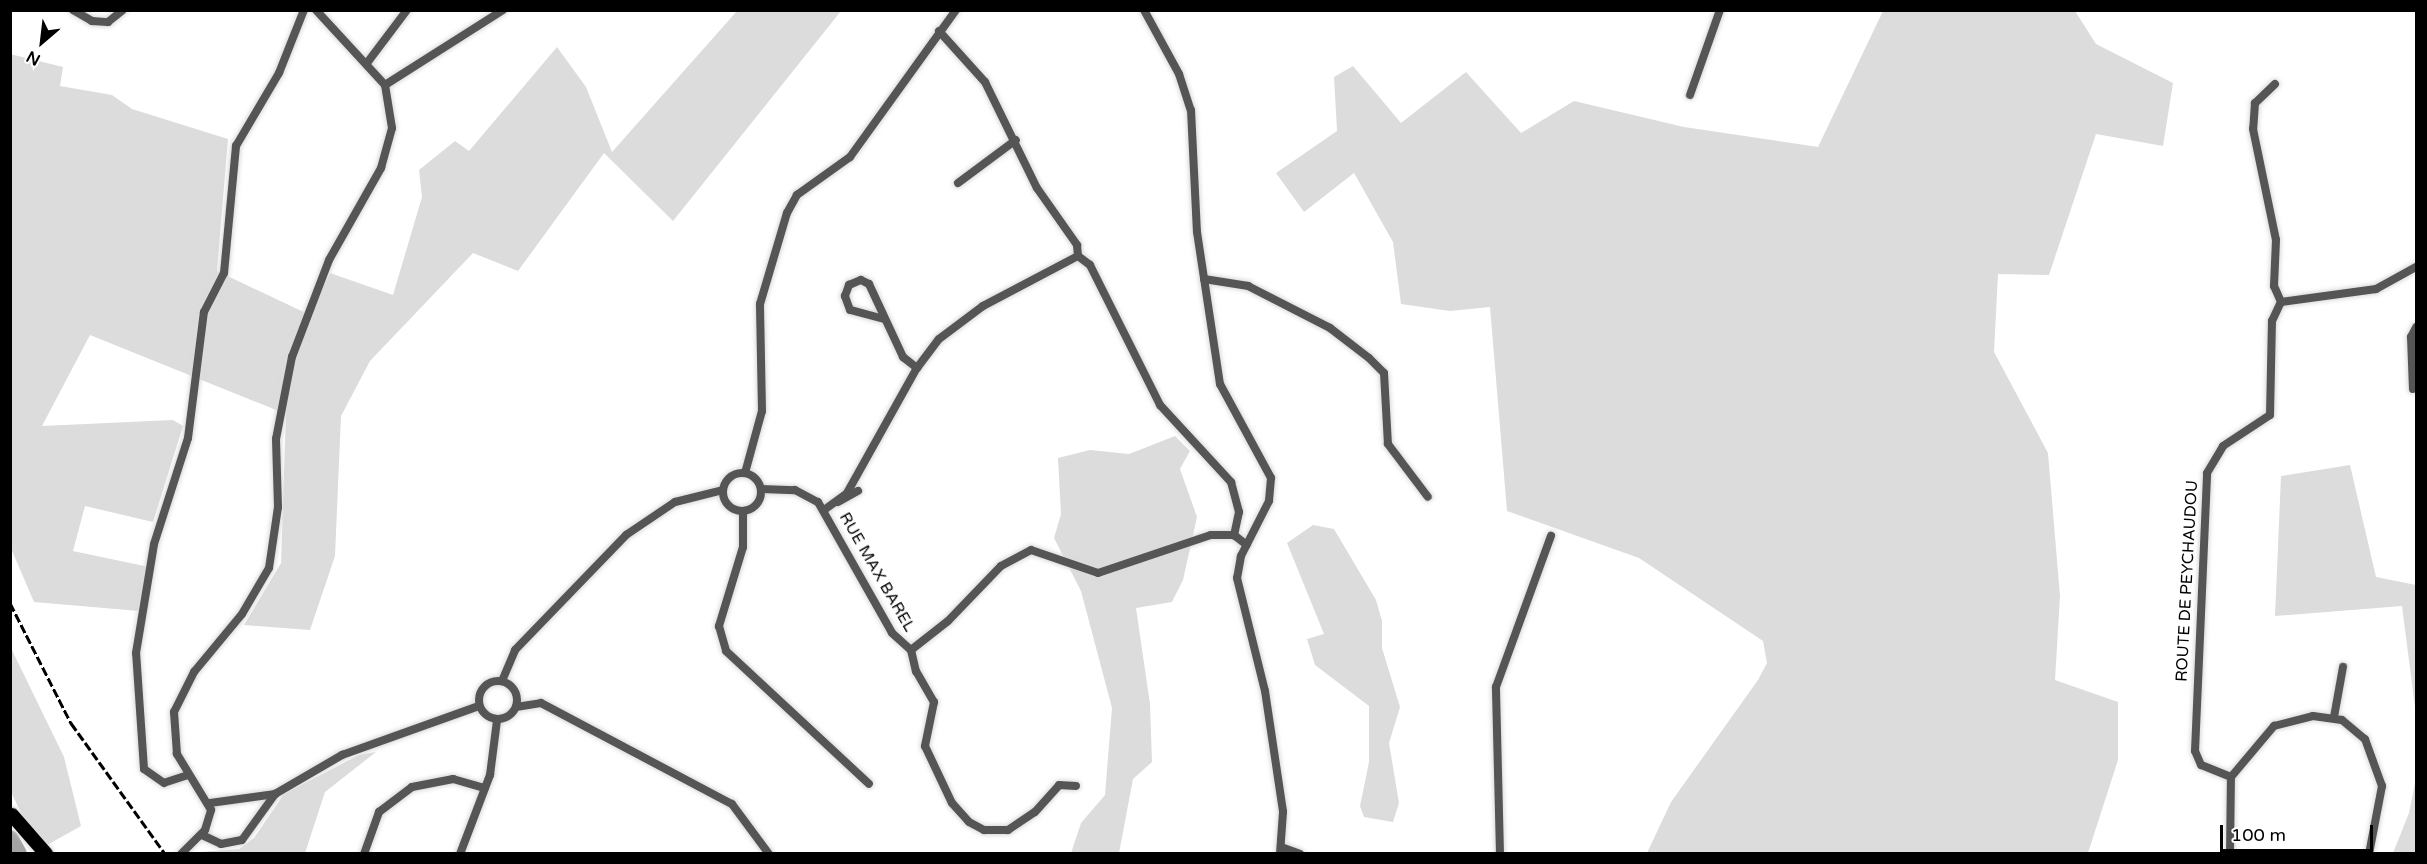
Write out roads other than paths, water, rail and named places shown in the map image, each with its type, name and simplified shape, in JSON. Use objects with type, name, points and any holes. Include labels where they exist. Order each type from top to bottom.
[{"type":"main road","points":[[11,813],[37,854]]},
{"type":"main road","points":[[11,813],[46,854]]},
{"type":"street","points":[[73,10],[92,21],[108,22],[123,10]]},
{"type":"street","points":[[188,775],[164,783],[144,769],[136,653],[154,544],[188,438],[204,312],[224,273],[237,146],[279,73],[304,10]]},
{"type":"street","points":[[210,803],[188,775],[174,743],[174,712],[194,672],[248,605],[269,568],[276,538],[281,400],[306,311],[381,168],[392,128],[385,85],[316,10]]},
{"type":"street","points":[[367,63],[407,10]]},
{"type":"street","points":[[385,85],[503,10]]},
{"type":"street","points":[[745,473],[762,411],[760,304],[787,213],[797,195],[850,157],[956,10]]},
{"type":"street","points":[[1144,10],[1179,74],[1191,110],[1204,279],[1220,384],[1271,478],[1269,501],[1247,544],[1238,589],[1265,691],[1283,812],[1281,850],[1300,854]]},
{"type":"street","points":[[1690,95],[1720,10]]},
{"type":"street","points":[[939,31],[985,82],[1016,140],[1037,188],[1077,246],[1078,256],[1090,265],[1160,405],[1231,482],[1239,512],[1234,535],[1247,544]]},
{"type":"street","points":[[2275,84],[2255,103],[2253,129],[2276,240],[2274,286],[2281,302],[2376,289],[2416,267]]},
{"type":"street","points":[[958,183],[1016,140]]},
{"type":"street","points":[[837,502],[916,368],[939,339],[968,315],[1078,256]]},
{"type":"street","points":[[1204,279],[1248,286],[1330,328],[1369,358],[1384,373],[1388,444],[1428,497]]},
{"type":"street","points":[[884,319],[850,310],[845,296],[849,285],[866,280],[903,357],[916,368]]},
{"type":"street","name":"ROUTE DE PEYCHAUDOU","points":[[2231,777],[2201,765],[2195,751],[2207,473],[2223,446],[2260,426],[2270,415],[2272,321],[2281,302]]},
{"type":"street","points":[[2413,389],[2411,337],[2416,327]]},
{"type":"street","points":[[743,511],[757,504],[761,489],[745,473]]},
{"type":"street","points":[[743,511],[726,502],[723,490],[729,478],[745,473]]},
{"type":"street","name":"RUE MAX BAREL","points":[[761,489],[803,492],[824,510],[891,633],[911,650],[948,621],[1000,566],[1024,553],[1041,550],[1088,571],[1106,573],[1212,535],[1234,535]]},
{"type":"street","points":[[502,681],[515,650],[626,535],[675,502],[723,490]]},
{"type":"street","points":[[824,510],[858,491]]},
{"type":"street","points":[[743,511],[743,547],[719,626],[726,651],[869,784]]},
{"type":"street","points":[[1500,854],[1495,693],[1551,536]]},
{"type":"street","points":[[911,650],[916,671],[934,702],[925,746],[952,803],[969,822],[984,830],[1008,830],[1035,812],[1059,785],[1076,786]]},
{"type":"street","points":[[2334,717],[2343,667]]},
{"type":"street","points":[[479,706],[486,685],[502,681]]},
{"type":"street","points":[[502,681],[516,694],[516,707]]},
{"type":"street","points":[[460,854],[485,788],[497,720],[516,707],[541,703],[732,804],[769,854]]},
{"type":"street","points":[[210,803],[275,794],[342,755],[479,706]]},
{"type":"street","points":[[479,706],[497,720]]},
{"type":"street","points":[[2230,854],[2231,777],[2274,726],[2298,717],[2334,717],[2365,739],[2378,768],[2382,803],[2369,854]]},
{"type":"street","points":[[364,854],[379,812],[400,793],[438,780],[485,788]]},
{"type":"street","points":[[202,835],[221,844],[242,840],[275,794]]},
{"type":"street","points":[[181,854],[202,835],[210,803]]},
{"type":"waterway","points":[[10,839],[18,854]]},
{"type":"railway","points":[[10,603],[71,723],[165,854]]}]
